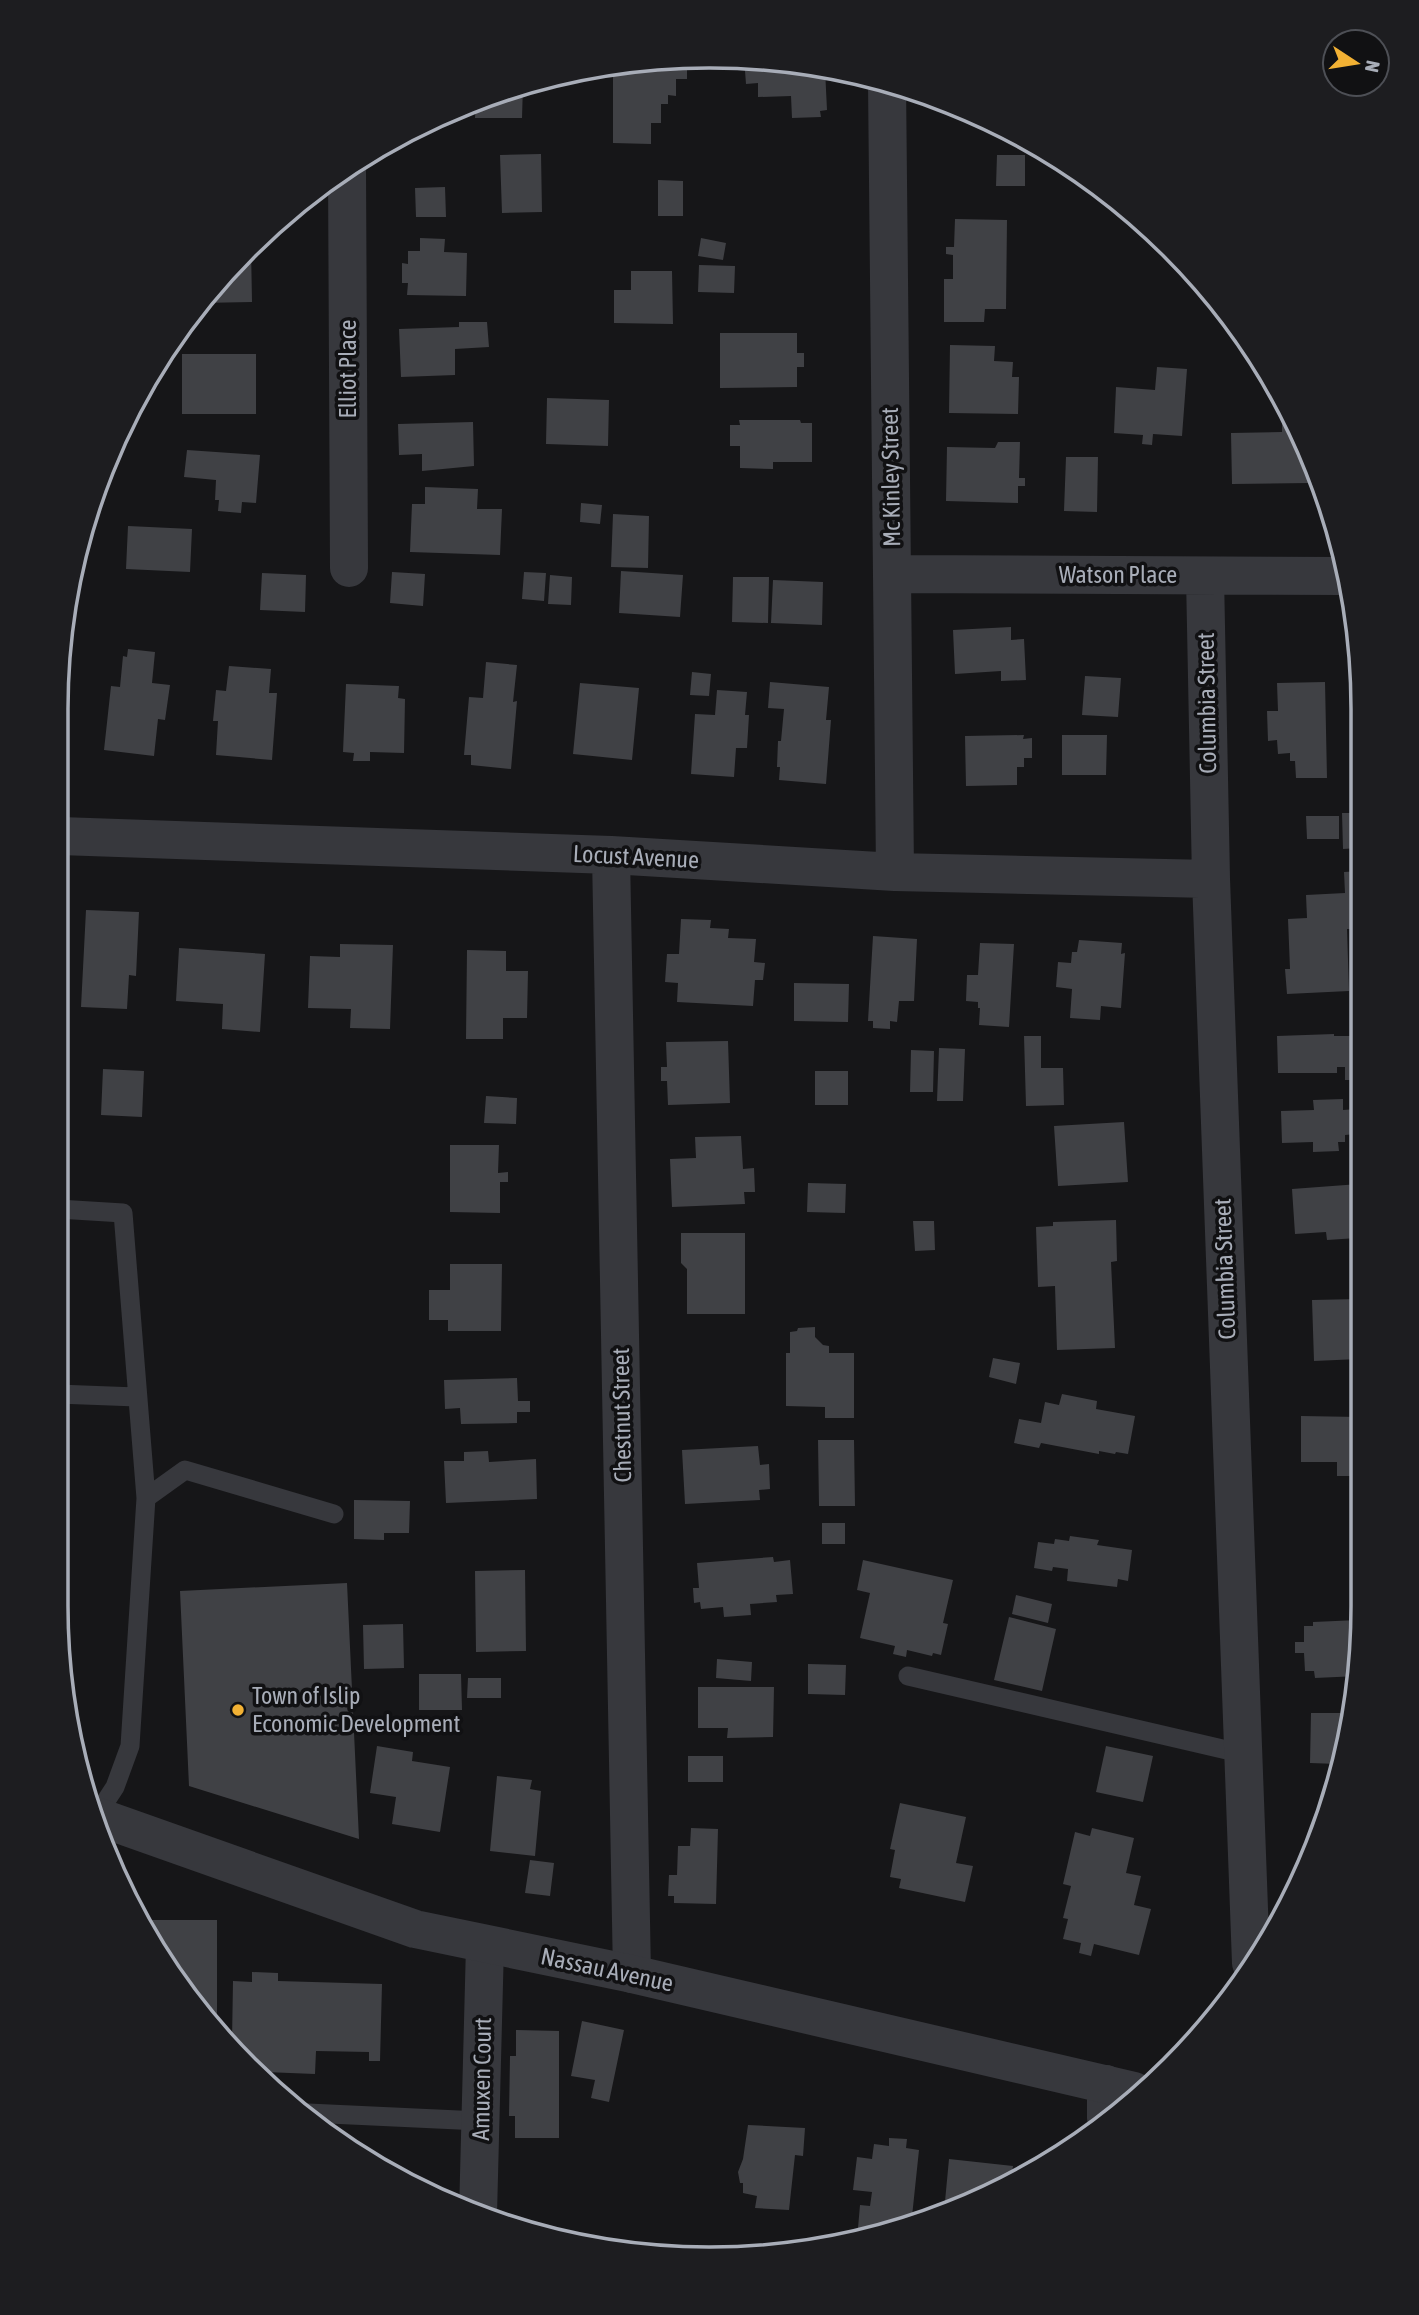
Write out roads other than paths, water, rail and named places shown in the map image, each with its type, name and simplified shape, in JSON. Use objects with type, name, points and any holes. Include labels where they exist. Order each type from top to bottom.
[{"type":"street","name":"Mc Kinley Street","points":[[887,94],[895,872]]},
{"type":"street","name":"Elliot Place","points":[[347,180],[349,568]]},
{"type":"street","name":"Watson Place","points":[[892,574],[1336,576]]},
{"type":"street","name":"Columbia Street","points":[[1205,576],[1211,879],[1251,1950]]},
{"type":"street","name":"Locust Avenue","points":[[68,836],[611,855],[895,872],[1211,879]]},
{"type":"street","name":"Chestnut Street","points":[[611,855],[632,1974]]},
{"type":"street","name":"Nassau Avenue","points":[[106,1822],[415,1929],[632,1974],[1115,2098]]},
{"type":"street","name":"Amuxen Court","points":[[478,2204],[485,1945]]},
{"type":"lane","points":[[68,1210],[123,1213],[146,1498],[130,1746],[115,1787],[101,1807]]},
{"type":"lane","points":[[68,1394],[137,1397]]},
{"type":"lane","points":[[146,1498],[185,1470],[334,1514]]},
{"type":"lane","points":[[908,1676],[1244,1754]]},
{"type":"lane","points":[[318,2113],[481,2121]]},
{"type":"place","name":"Town of Islip Economic Development","points":[[238,1710]]}]
